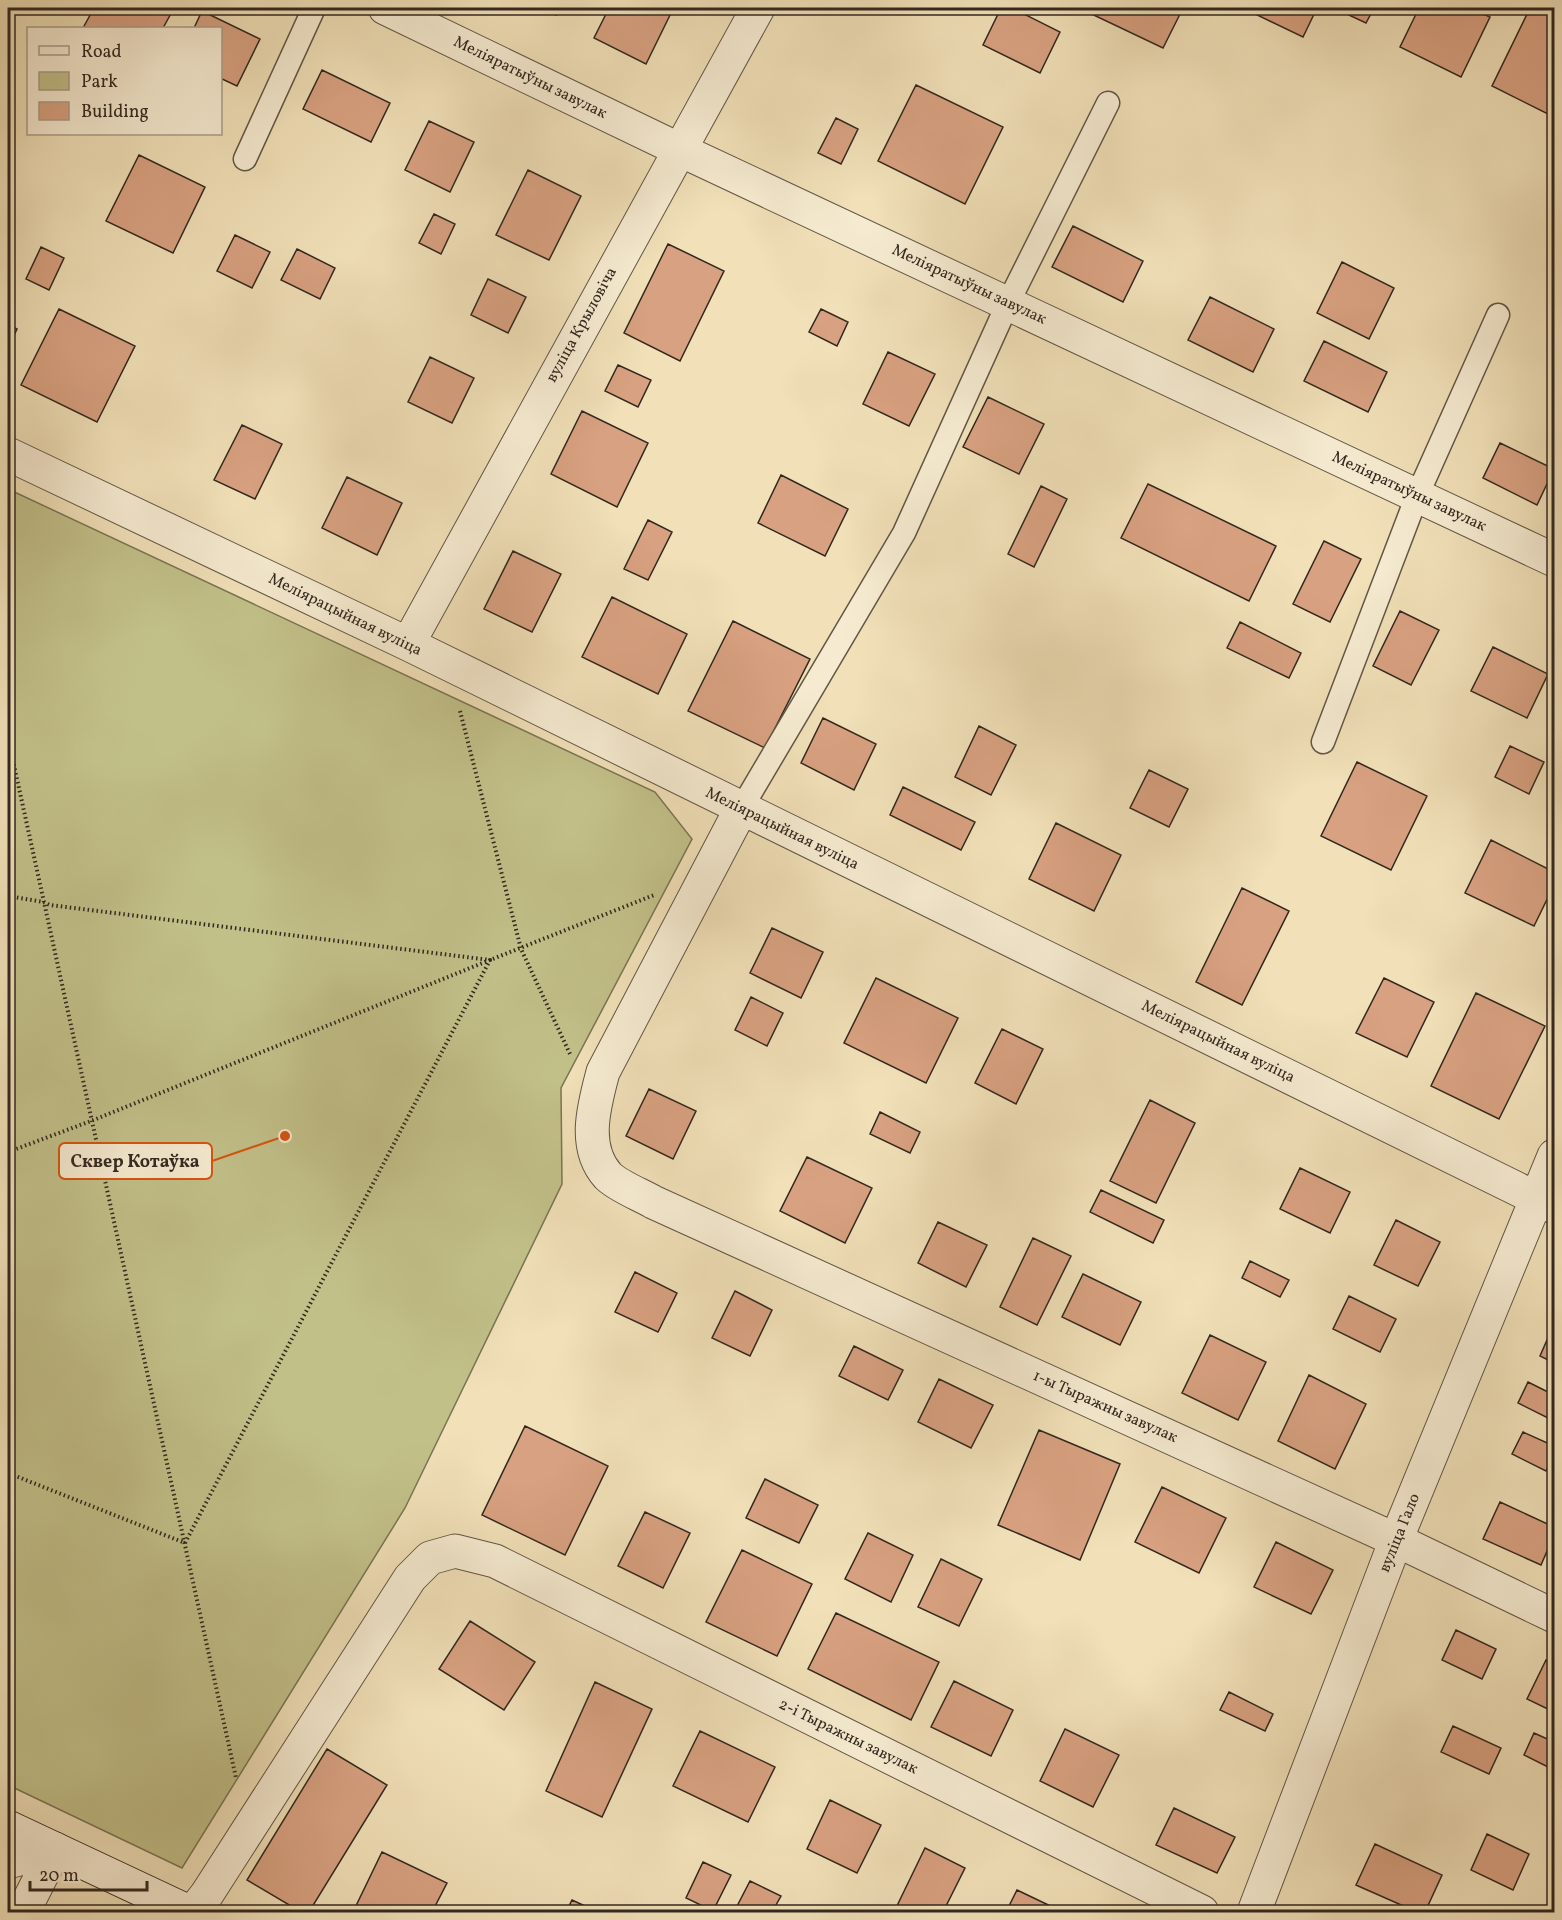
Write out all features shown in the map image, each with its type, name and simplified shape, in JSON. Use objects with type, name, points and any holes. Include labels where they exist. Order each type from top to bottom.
[{"type":"street","name":"Меліяратыўны завулак","points":[[385,8],[678,150],[1554,560]]},
{"type":"street","name":"вуліца Крыловіча","points":[[408,644],[758,8]]},
{"type":"street","name":"Меліярацыйная вуліца","points":[[8,454],[408,644],[1546,1203]]},
{"type":"street","name":"1-ы Тыражны завулак","points":[[741,809],[603,1072],[594,1106],[592,1136],[597,1160],[610,1177],[653,1202],[1396,1540],[1554,1616]]},
{"type":"street","name":"вуліца Гало","points":[[1254,1912],[1396,1540],[1546,1203],[1554,1156]]},
{"type":"street","name":"2-і Тыражны завулак","points":[[191,1912],[207,1894],[410,1578],[430,1558],[455,1551],[495,1561],[1202,1912]]},
{"type":"street","points":[[8,1827],[191,1912]]},
{"type":"street","points":[[8,1862],[55,1849]]},
{"type":"street","points":[[24,1912],[55,1849]]},
{"type":"lane","points":[[245,159],[314,8]]},
{"type":"lane","points":[[741,809],[904,533],[1008,303],[1108,103]]},
{"type":"lane","points":[[1323,742],[1417,496],[1498,315]]},
{"type":"path","points":[[447,664],[521,949],[594,1106]]},
{"type":"path","points":[[8,738],[238,1787]]},
{"type":"path","points":[[8,1152],[91,1121],[706,874]]},
{"type":"path","points":[[8,896],[50,905],[490,960]]},
{"type":"path","points":[[185,1543],[490,960]]},
{"type":"path","points":[[8,1473],[185,1543]]},
{"type":"green space","points":[[8,489],[655,792],[692,839],[561,1088],[562,1184],[405,1508],[182,1868],[8,1785]]},
{"type":"building","points":[[94,8],[174,8],[164,27],[84,27]]},
{"type":"building","points":[[541,8],[559,8],[556,15]]},
{"type":"building","points":[[609,8],[673,9],[646,64],[594,38]]},
{"type":"building","points":[[1001,8],[1012,8],[1060,32],[1040,73],[983,45]]},
{"type":"building","points":[[1079,8],[1183,8],[1163,48]]},
{"type":"building","points":[[1256,8],[1317,8],[1303,37],[1253,13]]},
{"type":"building","points":[[1334,8],[1374,8],[1366,23]]},
{"type":"building","points":[[1419,8],[1470,8],[1490,17],[1461,77],[1400,47]]},
{"type":"building","points":[[1530,8],[1554,10],[1554,117],[1492,86]]},
{"type":"building","points":[[202,11],[260,39],[237,86],[222,79],[222,27],[194,27]]},
{"type":"building","points":[[322,70],[390,103],[371,142],[303,109]]},
{"type":"building","points":[[916,85],[1003,127],[965,204],[878,161]]},
{"type":"building","points":[[836,118],[858,129],[841,164],[818,153]]},
{"type":"building","points":[[429,121],[474,142],[450,192],[405,170]]},
{"type":"building","points":[[139,155],[205,187],[173,253],[106,221]]},
{"type":"building","points":[[528,170],[581,196],[549,260],[496,235]]},
{"type":"building","points":[[434,214],[455,224],[441,254],[419,243]]},
{"type":"building","points":[[1073,226],[1143,261],[1123,302],[1052,267]]},
{"type":"building","points":[[235,235],[270,252],[252,288],[217,271]]},
{"type":"building","points":[[668,244],[724,271],[680,361],[624,333]]},
{"type":"building","points":[[41,247],[64,258],[49,290],[26,279]]},
{"type":"building","points":[[297,249],[335,268],[320,299],[281,280]]},
{"type":"building","points":[[1342,262],[1394,288],[1369,339],[1317,313]]},
{"type":"building","points":[[488,279],[526,297],[508,333],[471,315]]},
{"type":"building","points":[[1210,297],[1274,329],[1253,372],[1188,340]]},
{"type":"building","points":[[59,309],[135,346],[97,422],[21,385]]},
{"type":"building","points":[[821,309],[848,322],[837,346],[809,332]]},
{"type":"building","points":[[8,324],[17,329],[8,348]]},
{"type":"building","points":[[1324,341],[1387,372],[1368,412],[1304,381]]},
{"type":"building","points":[[888,352],[935,374],[909,426],[863,404]]},
{"type":"building","points":[[430,357],[474,378],[452,423],[408,402]]},
{"type":"building","points":[[618,365],[651,380],[638,407],[605,391]]},
{"type":"building","points":[[988,397],[1044,424],[1019,474],[963,447]]},
{"type":"building","points":[[582,411],[648,443],[617,507],[551,474]]},
{"type":"building","points":[[242,425],[282,444],[255,499],[214,480]]},
{"type":"building","points":[[1500,443],[1554,469],[1537,505],[1483,478]]},
{"type":"building","points":[[781,475],[848,509],[825,556],[758,523]]},
{"type":"building","points":[[347,477],[402,503],[377,555],[322,528]]},
{"type":"building","points":[[1148,484],[1276,546],[1249,601],[1121,538]]},
{"type":"building","points":[[1041,486],[1067,499],[1034,567],[1008,554]]},
{"type":"building","points":[[648,520],[672,532],[648,580],[624,569]]},
{"type":"building","points":[[1324,541],[1361,559],[1330,622],[1293,604]]},
{"type":"building","points":[[513,551],[561,574],[532,632],[484,609]]},
{"type":"building","points":[[612,597],[687,634],[658,694],[582,657]]},
{"type":"building","points":[[1400,611],[1439,630],[1411,685],[1373,666]]},
{"type":"building","points":[[733,621],[810,659],[765,748],[688,711]]},
{"type":"building","points":[[1240,622],[1301,653],[1289,678],[1227,648]]},
{"type":"building","points":[[1493,647],[1548,674],[1527,718],[1471,691]]},
{"type":"building","points":[[823,718],[876,744],[854,790],[801,763]]},
{"type":"building","points":[[979,726],[1016,745],[991,795],[955,777]]},
{"type":"building","points":[[1510,746],[1544,762],[1529,794],[1495,777]]},
{"type":"building","points":[[1357,762],[1427,796],[1391,870],[1321,836]]},
{"type":"building","points":[[1149,770],[1188,789],[1169,827],[1130,808]]},
{"type":"building","points":[[903,787],[975,822],[961,850],[890,815]]},
{"type":"building","points":[[1056,823],[1121,855],[1094,911],[1029,879]]},
{"type":"building","points":[[1491,840],[1554,872],[1554,885],[1534,926],[1465,893]]},
{"type":"building","points":[[1242,888],[1289,911],[1242,1005],[1196,982]]},
{"type":"building","points":[[772,928],[823,952],[801,998],[750,973]]},
{"type":"building","points":[[876,978],[958,1018],[926,1083],[844,1043]]},
{"type":"building","points":[[1384,978],[1434,1002],[1407,1057],[1356,1033]]},
{"type":"building","points":[[1476,993],[1545,1026],[1499,1119],[1431,1086]]},
{"type":"building","points":[[751,997],[783,1013],[767,1046],[735,1030]]},
{"type":"building","points":[[1002,1029],[1043,1049],[1016,1104],[975,1083]]},
{"type":"building","points":[[649,1089],[696,1111],[673,1159],[626,1136]]},
{"type":"building","points":[[1150,1100],[1195,1123],[1156,1203],[1110,1181]]},
{"type":"building","points":[[880,1112],[920,1132],[910,1153],[870,1134]]},
{"type":"building","points":[[807,1157],[872,1188],[845,1243],[780,1211]]},
{"type":"building","points":[[1300,1168],[1350,1192],[1330,1233],[1280,1209]]},
{"type":"building","points":[[1101,1190],[1164,1220],[1153,1243],[1090,1212]]},
{"type":"building","points":[[1396,1220],[1440,1242],[1418,1286],[1374,1265]]},
{"type":"building","points":[[938,1222],[987,1245],[966,1287],[918,1263]]},
{"type":"building","points":[[1033,1238],[1071,1256],[1037,1325],[1000,1307]]},
{"type":"building","points":[[1250,1261],[1289,1280],[1280,1297],[1242,1278]]},
{"type":"building","points":[[635,1272],[677,1293],[658,1332],[615,1312]]},
{"type":"building","points":[[1083,1274],[1141,1302],[1120,1345],[1062,1317]]},
{"type":"building","points":[[735,1291],[772,1310],[750,1356],[712,1338]]},
{"type":"building","points":[[1349,1296],[1396,1319],[1380,1352],[1333,1329]]},
{"type":"building","points":[[1554,1324],[1554,1363],[1540,1356]]},
{"type":"building","points":[[1210,1335],[1266,1362],[1238,1420],[1182,1393]]},
{"type":"building","points":[[854,1346],[903,1370],[888,1400],[839,1376]]},
{"type":"building","points":[[1309,1375],[1366,1404],[1335,1469],[1278,1441]]},
{"type":"building","points":[[939,1379],[993,1405],[971,1448],[918,1422]]},
{"type":"building","points":[[1528,1382],[1554,1395],[1554,1421],[1518,1403]]},
{"type":"building","points":[[525,1426],[608,1466],[565,1555],[482,1515]]},
{"type":"building","points":[[1039,1430],[1120,1464],[1080,1560],[998,1525]]},
{"type":"building","points":[[1523,1432],[1554,1446],[1554,1454],[1546,1471],[1512,1454]]},
{"type":"building","points":[[765,1479],[818,1505],[799,1543],[746,1518]]},
{"type":"building","points":[[1162,1487],[1226,1518],[1199,1573],[1135,1542]]},
{"type":"building","points":[[1500,1502],[1554,1527],[1554,1535],[1541,1565],[1483,1539]]},
{"type":"building","points":[[645,1512],[690,1533],[663,1588],[618,1566]]},
{"type":"building","points":[[868,1533],[913,1555],[891,1602],[845,1579]]},
{"type":"building","points":[[1276,1542],[1333,1570],[1311,1614],[1254,1587]]},
{"type":"building","points":[[742,1550],[812,1584],[777,1656],[706,1622]]},
{"type":"building","points":[[941,1559],[982,1579],[959,1626],[918,1607]]},
{"type":"building","points":[[836,1613],[939,1662],[911,1720],[808,1669]]},
{"type":"building","points":[[470,1621],[535,1662],[504,1710],[439,1669]]},
{"type":"building","points":[[1456,1630],[1496,1649],[1482,1679],[1442,1660]]},
{"type":"building","points":[[1546,1660],[1554,1664],[1554,1712],[1527,1699]]},
{"type":"building","points":[[954,1681],[1013,1710],[991,1756],[931,1727]]},
{"type":"building","points":[[595,1682],[652,1709],[602,1817],[546,1791]]},
{"type":"building","points":[[1229,1692],[1273,1714],[1265,1731],[1220,1710]]},
{"type":"building","points":[[1453,1726],[1501,1748],[1489,1774],[1441,1752]]},
{"type":"building","points":[[1065,1729],[1119,1755],[1093,1807],[1040,1781]]},
{"type":"building","points":[[700,1731],[775,1767],[748,1822],[673,1786]]},
{"type":"building","points":[[1534,1733],[1554,1742],[1554,1770],[1524,1755]]},
{"type":"building","points":[[327,1749],[387,1785],[309,1912],[301,1912],[247,1880]]},
{"type":"building","points":[[830,1800],[881,1825],[857,1873],[807,1849]]},
{"type":"building","points":[[1174,1808],[1235,1837],[1217,1873],[1156,1845]]},
{"type":"building","points":[[1487,1834],[1529,1854],[1513,1890],[1471,1870]]},
{"type":"building","points":[[1375,1844],[1442,1875],[1425,1912],[1417,1912],[1356,1885]]},
{"type":"building","points":[[925,1848],[965,1868],[943,1912],[894,1912]]},
{"type":"building","points":[[382,1852],[447,1883],[432,1912],[353,1912]]},
{"type":"building","points":[[703,1862],[731,1875],[713,1911],[686,1898]]},
{"type":"building","points":[[750,1881],[781,1896],[772,1912],[734,1912]]},
{"type":"building","points":[[1017,1890],[1063,1912],[1006,1912]]},
{"type":"building","points":[[572,1900],[598,1912],[566,1912]]},
{"type":"place","name":"Сквер Котаўка","points":[[285,1136]]}]
